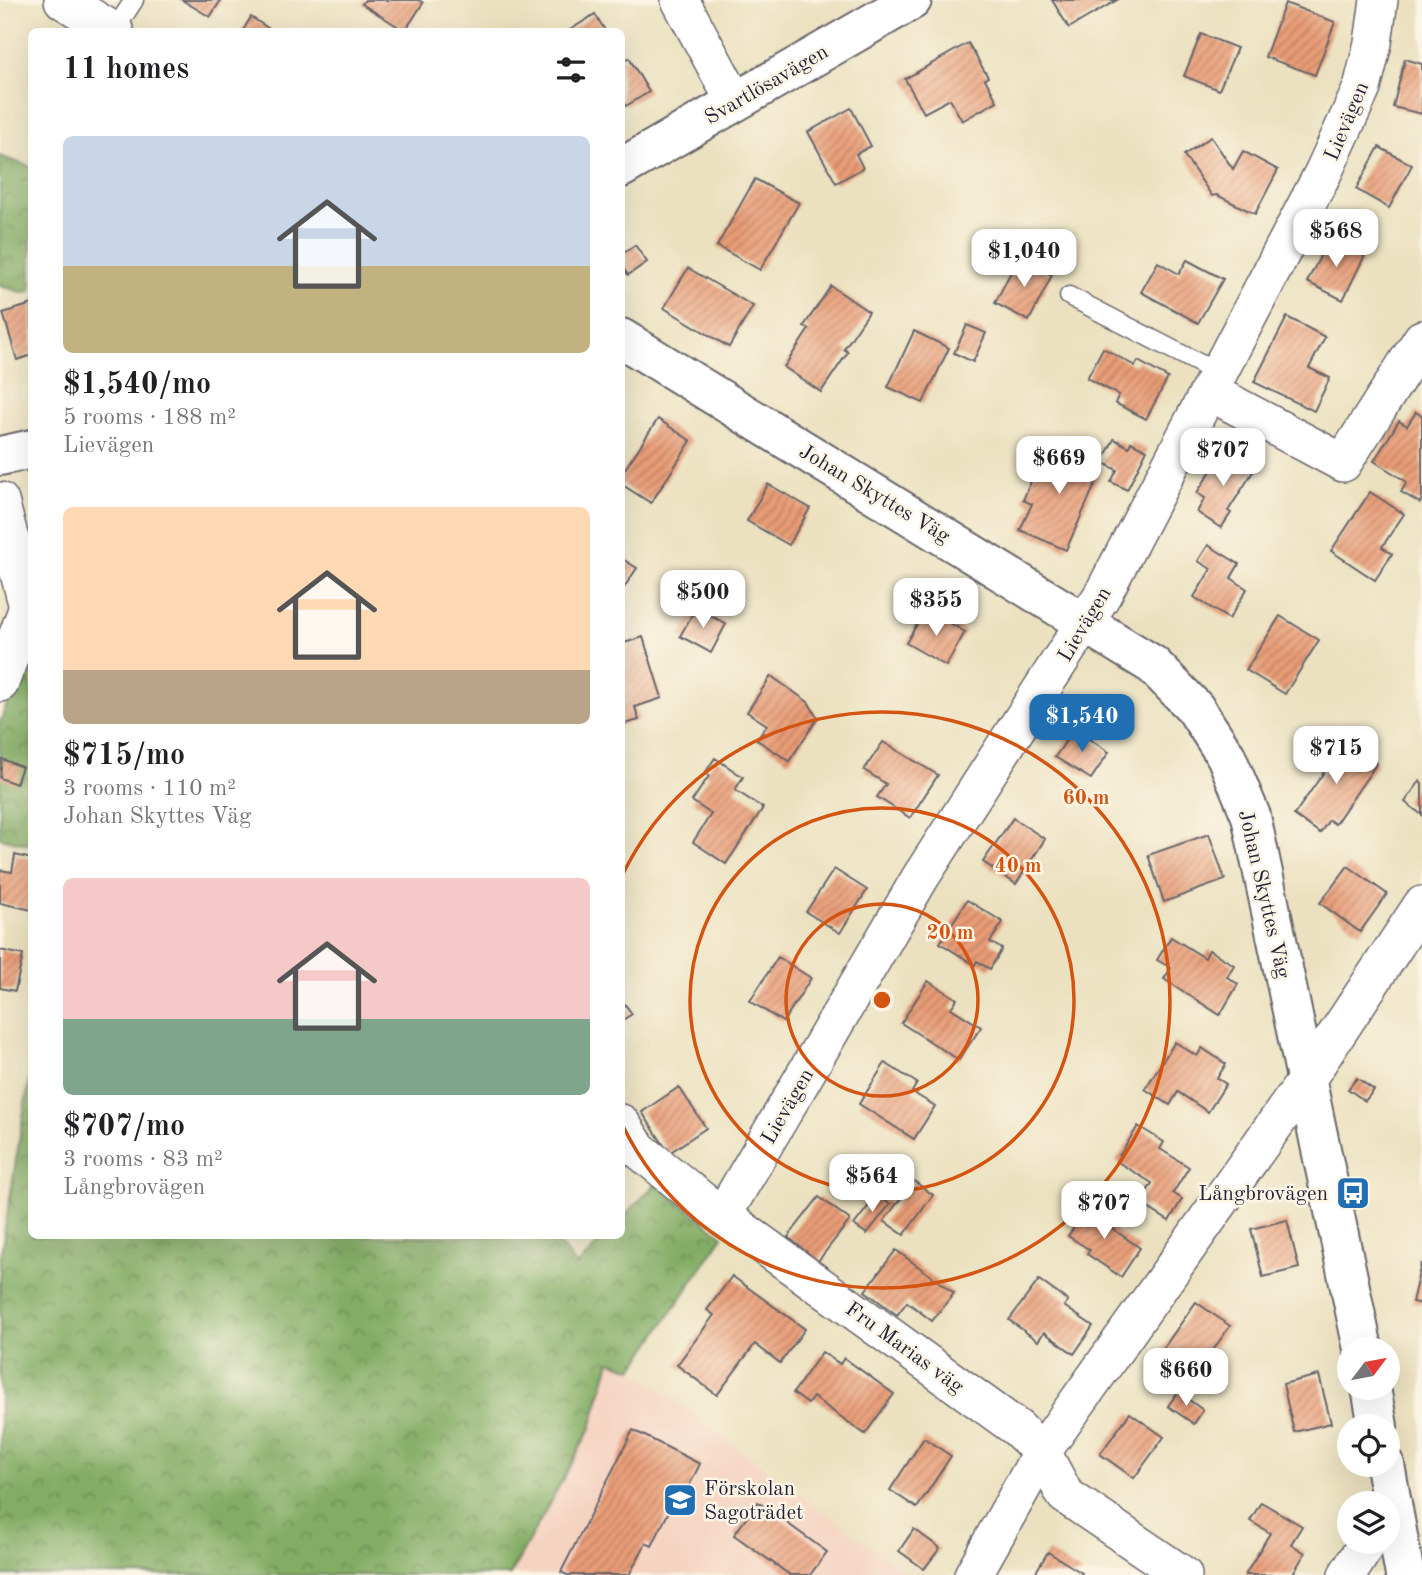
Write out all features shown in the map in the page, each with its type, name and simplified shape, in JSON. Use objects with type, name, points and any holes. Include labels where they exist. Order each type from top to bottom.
[{"type":"street","points":[[63,0],[110,28]]},
{"type":"street","points":[[680,0],[735,102]]},
{"type":"street","name":"Svartlösavägen","points":[[625,166],[912,0]]},
{"type":"street","name":"Lievägen","points":[[723,1215],[920,878],[1103,594],[1324,173],[1362,88],[1373,43],[1379,0]]},
{"type":"street","points":[[1214,382],[1343,463],[1422,339]]},
{"type":"street","name":"Johan Skyttes Väg","points":[[625,340],[1153,665],[1195,708],[1226,756],[1251,816],[1360,1337]]},
{"type":"street","points":[[0,456],[28,450]]},
{"type":"street","points":[[0,501],[28,600]]},
{"type":"street","points":[[0,683],[28,612]]},
{"type":"street","points":[[973,1575],[1042,1452],[1305,1082],[1422,905]]},
{"type":"street","name":"Fru Marias väg","points":[[625,1129],[638,1149],[723,1215],[1017,1428],[1042,1452],[1065,1495],[1183,1575]]},
{"type":"street","points":[[1400,1553],[1405,1575]]},
{"type":"street","points":[[1347,1575],[1360,1554]]},
{"type":"lane","points":[[117,28],[134,0]]},
{"type":"lane","points":[[1069,296],[1214,382]]},
{"type":"shaded area","name":"Förskolan Sagoträdet","points":[[610,1361],[633,1369],[909,1575],[514,1575],[510,1572],[591,1428]]},
{"type":"green space","points":[[0,156],[28,166],[28,291],[0,286]]},
{"type":"green space","points":[[28,652],[28,844],[0,838],[0,722]]},
{"type":"green space","points":[[28,1086],[28,1239],[555,1239],[577,1266],[603,1239],[625,1239],[625,1216],[655,1184],[723,1236],[633,1369],[610,1361],[591,1428],[510,1575],[0,1575],[0,1260]]},
{"type":"building","points":[[182,0],[221,0],[210,17]]},
{"type":"building","points":[[365,0],[419,0],[423,3],[407,28],[400,28],[362,4]]},
{"type":"building","points":[[1052,0],[1117,0],[1069,28]]},
{"type":"building","points":[[1285,3],[1335,22],[1315,75],[1265,57]]},
{"type":"building","points":[[595,14],[604,28],[573,28]]},
{"type":"building","points":[[251,17],[268,28],[244,28]]},
{"type":"building","points":[[1201,34],[1237,48],[1219,90],[1184,76]]},
{"type":"building","points":[[968,43],[988,77],[985,79],[997,101],[962,121],[950,99],[924,113],[905,79]]},
{"type":"building","points":[[629,58],[649,92],[626,106],[625,60]]},
{"type":"building","points":[[1405,59],[1422,64],[1422,114],[1393,107]]},
{"type":"building","points":[[851,108],[871,146],[856,154],[863,168],[836,183],[808,132]]},
{"type":"building","points":[[1211,137],[1233,169],[1243,151],[1278,170],[1255,214],[1217,195],[1212,196],[1184,155]]},
{"type":"building","points":[[1379,147],[1412,165],[1389,208],[1356,189]]},
{"type":"building","points":[[755,179],[799,203],[760,270],[717,246]]},
{"type":"building","points":[[1330,237],[1365,255],[1343,300],[1307,282]]},
{"type":"building","points":[[635,245],[647,262],[628,275],[625,271],[625,252]]},
{"type":"building","points":[[1018,258],[1052,275],[1029,321],[995,303]]},
{"type":"building","points":[[1187,260],[1223,279],[1198,323],[1141,292],[1158,262],[1179,274]]},
{"type":"building","points":[[688,268],[753,306],[729,347],[664,308]]},
{"type":"building","points":[[831,286],[869,312],[844,349],[848,352],[821,392],[784,367],[809,329],[804,326]]},
{"type":"building","points":[[28,305],[28,356],[17,360],[3,313]]},
{"type":"building","points":[[1287,317],[1325,337],[1309,368],[1330,378],[1314,411],[1254,382]]},
{"type":"building","points":[[967,325],[986,333],[973,362],[954,353]]},
{"type":"building","points":[[914,331],[949,348],[923,403],[888,387]]},
{"type":"building","points":[[1103,348],[1135,366],[1138,361],[1168,378],[1146,419],[1115,403],[1119,395],[1087,378]]},
{"type":"building","points":[[1416,412],[1422,416],[1420,503],[1401,492],[1407,482],[1374,461],[1399,421],[1407,426]]},
{"type":"building","points":[[658,419],[691,441],[651,503],[625,487],[625,469]]},
{"type":"building","points":[[1114,439],[1129,447],[1131,442],[1147,450],[1127,490],[1111,482],[1117,470],[1102,462]]},
{"type":"building","points":[[1047,444],[1102,469],[1066,550],[1020,530],[1032,504],[1023,500]]},
{"type":"building","points":[[1224,450],[1254,470],[1228,511],[1231,513],[1221,528],[1197,512],[1205,498],[1197,493]]},
{"type":"building","points":[[768,484],[810,508],[789,545],[747,521]]},
{"type":"building","points":[[1370,492],[1404,514],[1382,547],[1392,554],[1375,580],[1331,551]]},
{"type":"building","points":[[1208,545],[1239,564],[1231,578],[1247,589],[1229,619],[1194,597],[1211,569],[1198,561]]},
{"type":"building","points":[[625,560],[637,568],[625,586]]},
{"type":"building","points":[[696,608],[726,624],[711,653],[680,636]]},
{"type":"building","points":[[926,609],[965,632],[946,666],[906,643]]},
{"type":"building","points":[[1280,616],[1319,640],[1285,694],[1246,670]]},
{"type":"building","points":[[643,637],[662,698],[635,707],[639,720],[625,724],[625,643]]},
{"type":"building","points":[[771,676],[808,702],[818,718],[789,761],[757,740],[767,725],[747,712]]},
{"type":"building","points":[[1074,729],[1109,752],[1091,779],[1055,757]]},
{"type":"building","points":[[1341,737],[1377,763],[1335,824],[1329,820],[1320,833],[1294,815],[1329,765],[1324,761]]},
{"type":"building","points":[[883,742],[938,775],[910,818],[877,797],[886,784],[864,770]]},
{"type":"building","points":[[715,758],[743,777],[735,790],[763,808],[726,864],[693,842],[711,814],[692,801],[709,776],[705,773]]},
{"type":"building","points":[[2,759],[22,767],[16,784],[0,778]]},
{"type":"building","points":[[1420,781],[1422,783],[1422,815],[1405,802]]},
{"type":"building","points":[[1013,818],[1045,839],[1016,884],[983,862]]},
{"type":"building","points":[[1209,834],[1225,880],[1164,902],[1148,855]]},
{"type":"building","points":[[15,855],[28,858],[28,909],[0,903],[0,870],[12,872]]},
{"type":"building","points":[[1348,866],[1387,894],[1360,932],[1320,903]]},
{"type":"building","points":[[834,869],[867,890],[840,933],[806,912]]},
{"type":"building","points":[[967,900],[1003,922],[990,942],[1002,949],[990,969],[977,961],[975,965],[940,943]]},
{"type":"building","points":[[1171,937],[1205,958],[1209,950],[1234,965],[1227,977],[1238,984],[1220,1015],[1164,979],[1171,968],[1157,960]]},
{"type":"building","points":[[0,950],[23,955],[15,991],[0,988]]},
{"type":"building","points":[[778,957],[811,978],[783,1022],[750,1001]]},
{"type":"building","points":[[928,981],[957,999],[951,1008],[981,1027],[959,1060],[901,1023]]},
{"type":"building","points":[[625,1004],[632,1014],[625,1018]]},
{"type":"building","points":[[1175,1042],[1197,1056],[1202,1048],[1226,1064],[1217,1078],[1226,1084],[1208,1112],[1178,1092],[1170,1105],[1145,1089]]},
{"type":"building","points":[[885,1063],[917,1083],[912,1092],[935,1106],[914,1139],[859,1104]]},
{"type":"building","points":[[1357,1078],[1374,1090],[1365,1101],[1348,1089]]},
{"type":"building","points":[[679,1087],[706,1128],[669,1153],[642,1112]]},
{"type":"building","points":[[1138,1126],[1164,1142],[1160,1149],[1189,1167],[1173,1193],[1182,1199],[1169,1221],[1140,1203],[1152,1183],[1116,1161]]},
{"type":"building","points":[[914,1181],[933,1195],[904,1235],[884,1221]]},
{"type":"building","points":[[877,1195],[890,1204],[867,1234],[854,1225]]},
{"type":"building","points":[[819,1197],[850,1220],[818,1261],[788,1237]]},
{"type":"building","points":[[1090,1204],[1117,1222],[1113,1229],[1140,1248],[1121,1277],[1087,1254],[1090,1250],[1068,1236]]},
{"type":"building","points":[[1287,1220],[1299,1268],[1263,1277],[1251,1229]]},
{"type":"building","points":[[896,1250],[954,1293],[932,1321],[907,1302],[897,1315],[865,1291]]},
{"type":"building","points":[[1422,1264],[1422,1304],[1412,1302]]},
{"type":"building","points":[[732,1276],[805,1329],[780,1363],[755,1344],[717,1395],[677,1365],[714,1315],[707,1310]]},
{"type":"building","points":[[1039,1280],[1068,1301],[1064,1306],[1093,1326],[1074,1354],[1044,1332],[1038,1341],[1009,1320]]},
{"type":"building","points":[[1196,1302],[1230,1326],[1194,1377],[1160,1353]]},
{"type":"building","points":[[822,1352],[840,1364],[844,1358],[894,1394],[865,1434],[813,1397],[808,1404],[793,1393]]},
{"type":"building","points":[[1319,1375],[1331,1423],[1294,1432],[1283,1384]]},
{"type":"building","points":[[1178,1392],[1203,1410],[1194,1424],[1168,1406]]},
{"type":"building","points":[[1130,1413],[1164,1437],[1134,1478],[1100,1454]]},
{"type":"building","points":[[633,1430],[700,1464],[677,1510],[671,1507],[652,1546],[646,1543],[629,1575],[567,1575],[561,1572]]},
{"type":"building","points":[[924,1438],[951,1456],[917,1508],[890,1490]]},
{"type":"building","points":[[758,1502],[827,1552],[810,1575],[790,1575],[734,1535]]},
{"type":"building","points":[[1261,1502],[1302,1526],[1291,1544],[1305,1553],[1292,1575],[1245,1575],[1270,1533],[1250,1521]]},
{"type":"building","points":[[914,1529],[940,1548],[924,1569],[899,1551]]},
{"type":"building","points":[[1048,1552],[1082,1573],[1081,1575],[1034,1575]]},
{"type":"place","name":"Långbrovägen","points":[[1353,1193]]},
{"type":"place","name":"Förskolan Sagoträdet","points":[[680,1500]]}]
